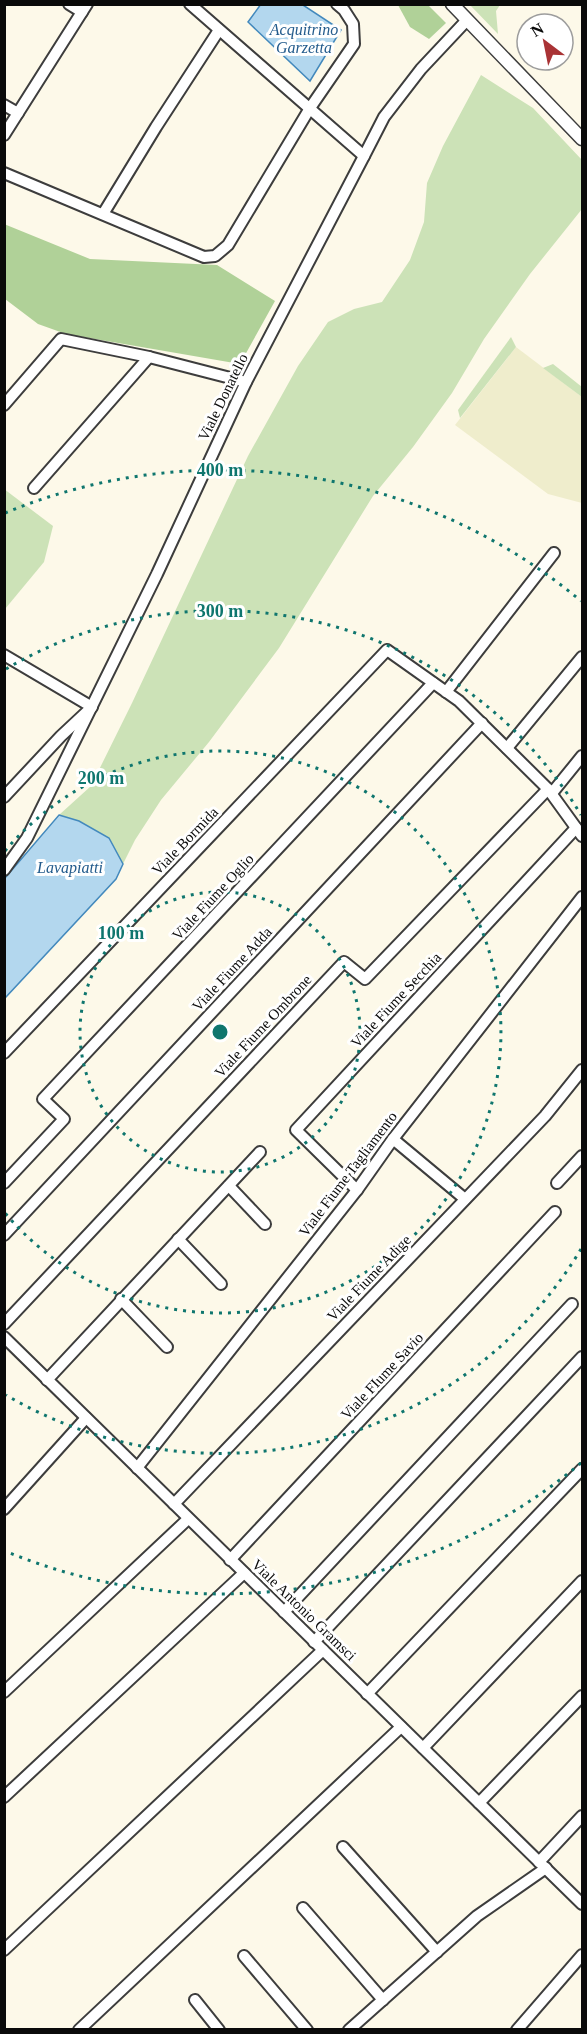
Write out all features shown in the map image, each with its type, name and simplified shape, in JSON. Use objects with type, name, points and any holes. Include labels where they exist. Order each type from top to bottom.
[{"type":"street","points":[[4,135],[84,8],[69,4]]},
{"type":"street","points":[[190,4],[364,156]]},
{"type":"street","points":[[4,173],[204,257],[215,256],[228,245],[310,108],[354,44],[353,24],[337,4]]},
{"type":"street","points":[[452,4],[582,139]]},
{"type":"street","name":"Viale Donatello","points":[[4,870],[27,838],[157,574],[246,382],[384,117],[421,69],[467,20]]},
{"type":"street","points":[[103,214],[219,30]]},
{"type":"street","points":[[4,105],[18,113]]},
{"type":"street","points":[[4,405],[61,339],[149,357],[246,382]]},
{"type":"street","points":[[34,488],[149,357]]},
{"type":"street","points":[[446,692],[554,553]]},
{"type":"street","name":"Viale Bormida","points":[[4,1053],[387,650],[433,683]]},
{"type":"street","points":[[4,655],[92,707],[61,736],[4,797]]},
{"type":"street","points":[[507,748],[582,657]]},
{"type":"street","points":[[433,683],[459,700],[550,791],[579,832]]},
{"type":"street","name":"Viale Fiume Oglio","points":[[4,1183],[64,1119],[43,1099],[433,683]]},
{"type":"street","name":"Viale Fiume Adda","points":[[4,1235],[482,723]]},
{"type":"street","points":[[550,791],[582,756]]},
{"type":"street","name":"Viale Fiume Ombrone","points":[[4,1324],[344,962],[365,979],[550,791]]},
{"type":"street","name":"Viale Fiume Secchia","points":[[357,1190],[296,1130],[579,832]]},
{"type":"street","name":"Viale Fiume Tagliamento","points":[[137,1468],[357,1190],[393,1139],[582,897]]},
{"type":"street","name":"Viale Fiume Adige","points":[[174,1504],[545,1116],[582,1070]]},
{"type":"street","points":[[393,1139],[465,1199]]},
{"type":"street","points":[[47,1380],[260,1152]]},
{"type":"street","points":[[557,1183],[582,1156]]},
{"type":"street","points":[[229,1186],[265,1224]]},
{"type":"street","name":"Viale FIume Savio","points":[[230,1560],[555,1212]]},
{"type":"street","points":[[178,1239],[221,1284]]},
{"type":"street","points":[[121,1299],[167,1347]]},
{"type":"street","points":[[284,1612],[572,1304]]},
{"type":"street","name":"Viale Antonio Gramsci","points":[[4,1337],[582,1904]]},
{"type":"street","points":[[314,1642],[582,1357]]},
{"type":"street","points":[[4,1509],[86,1418]]},
{"type":"street","points":[[368,1694],[582,1469]]},
{"type":"street","points":[[4,1692],[188,1519]]},
{"type":"street","points":[[4,1797],[243,1573]]},
{"type":"street","points":[[423,1748],[582,1581]]},
{"type":"street","points":[[4,1950],[323,1650]]},
{"type":"street","points":[[479,1803],[582,1696]]},
{"type":"street","points":[[79,2030],[401,1726]]},
{"type":"street","points":[[349,2030],[477,1916],[542,1865],[582,1816]]},
{"type":"street","points":[[343,1847],[437,1952]]},
{"type":"street","points":[[303,1908],[383,2000]]},
{"type":"street","points":[[516,2030],[582,1955]]},
{"type":"street","points":[[244,1956],[307,2030]]},
{"type":"street","points":[[195,2000],[219,2030]]},
{"type":"shaded area","points":[[516,347],[582,397],[582,503],[548,494],[455,425]]},
{"type":"green space","points":[[398,5],[428,5],[446,23],[429,39],[410,27]]},
{"type":"green space","points":[[470,5],[500,5],[496,11],[498,34]]},
{"type":"green space","points":[[481,75],[533,108],[582,160],[582,209],[530,274],[484,339],[452,393],[413,447],[373,496],[279,648],[209,742],[161,800],[135,840],[123,864],[109,838],[79,821],[59,815],[91,786],[248,456],[298,366],[328,322],[354,309],[382,302],[410,260],[424,222],[427,183],[443,146]]},
{"type":"green space","points":[[4,224],[90,259],[217,265],[275,301],[240,364],[66,334],[38,324],[5,299]]},
{"type":"green space","points":[[511,337],[516,347],[460,418],[458,410]]},
{"type":"green space","points":[[553,364],[582,387],[582,397],[543,368]]},
{"type":"green space","points":[[4,489],[53,526],[44,562],[5,609]]},
{"type":"water","name":"Acquitrino Garzetta","points":[[261,4],[303,5],[341,30],[310,81],[248,22]]},
{"type":"water","name":"Lavapiatti","points":[[59,815],[79,821],[109,838],[123,864],[116,879],[5,998],[5,878]]}]
